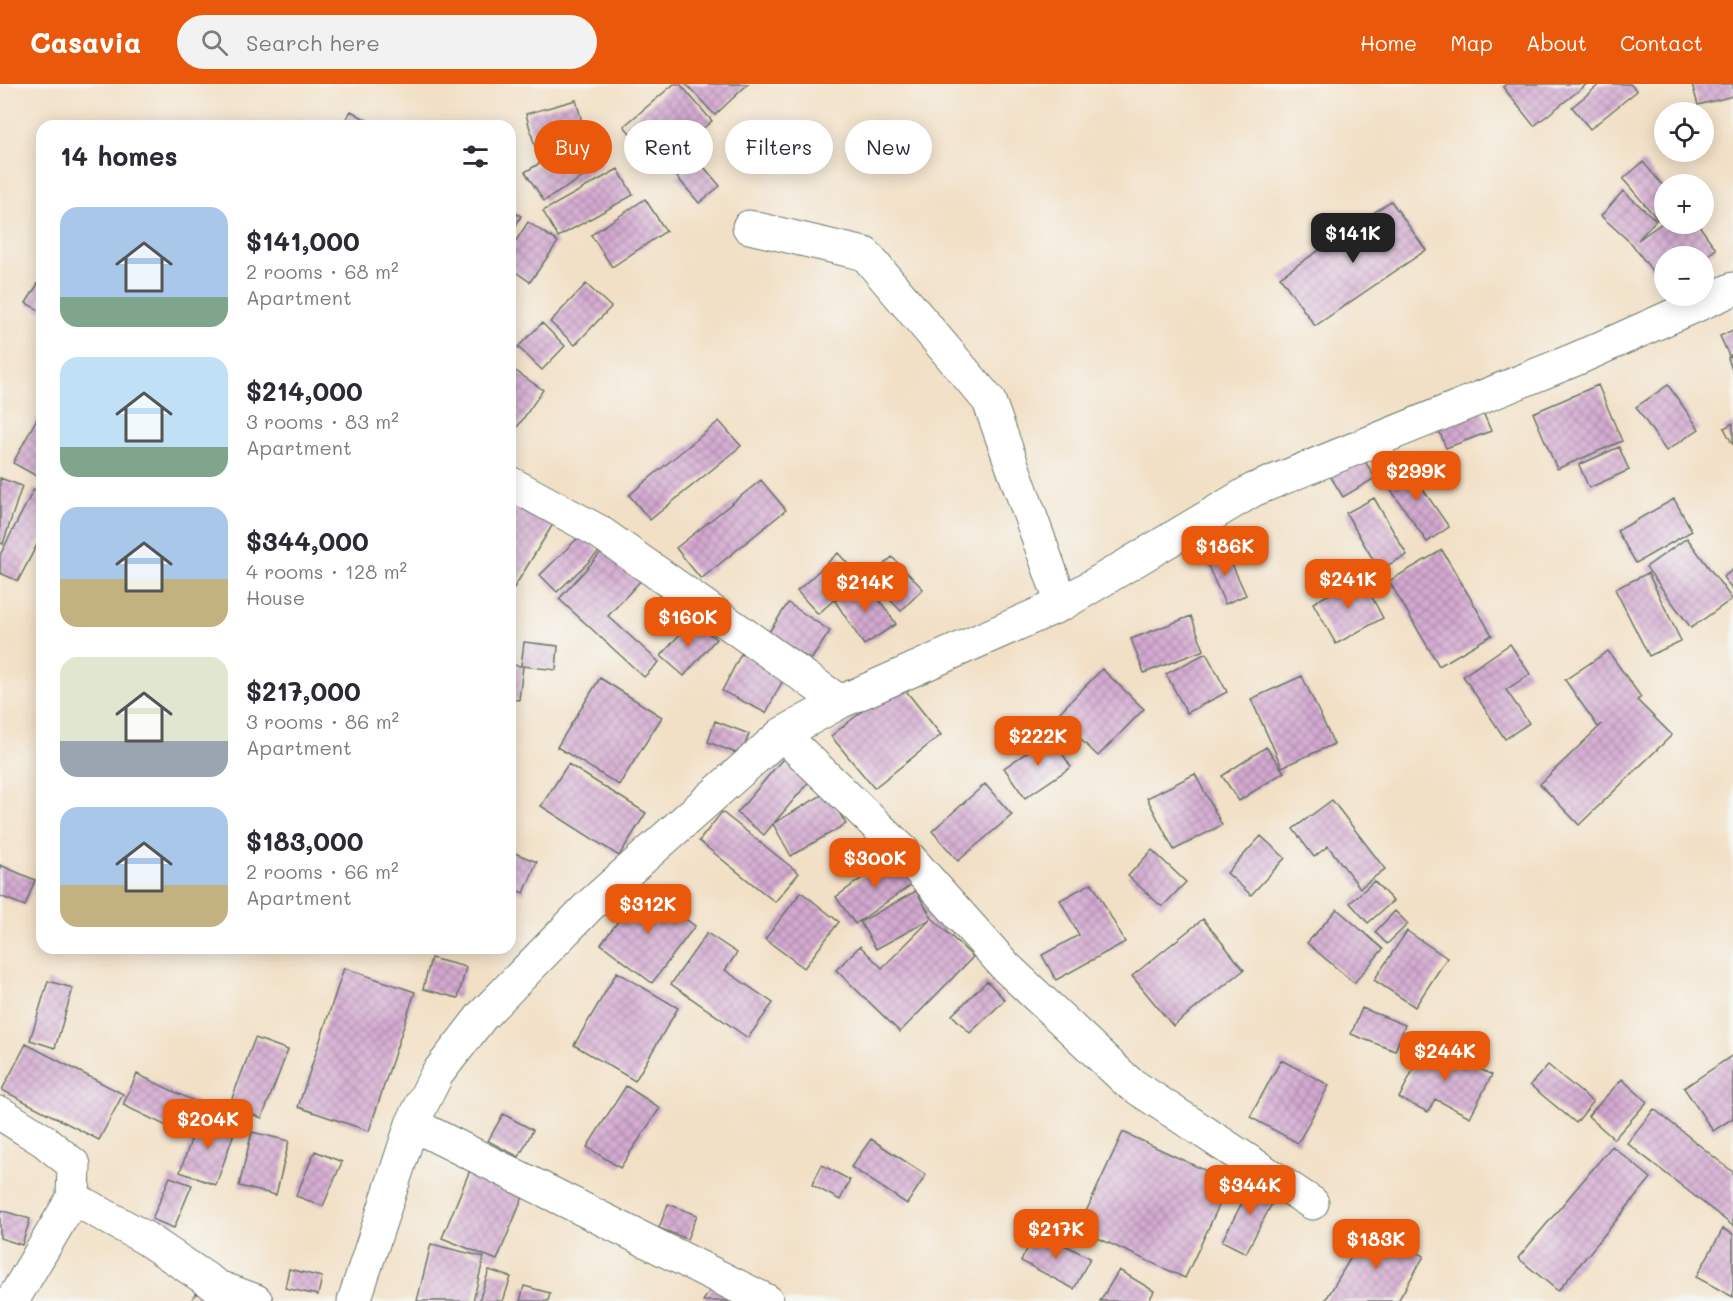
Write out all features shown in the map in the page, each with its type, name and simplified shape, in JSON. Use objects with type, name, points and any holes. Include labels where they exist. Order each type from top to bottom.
[{"type":"street","points":[[749,227],[865,254],[989,400],[1062,604]]},
{"type":"street","points":[[354,1301],[412,1124],[437,1074],[482,1016],[589,906],[782,734],[840,702],[1062,604],[1253,490],[1576,358],[1733,289]]},
{"type":"street","points":[[516,486],[598,531],[840,702]]},
{"type":"street","points":[[782,734],[901,849],[1006,967],[1128,1082],[1312,1203]]},
{"type":"street","points":[[0,1113],[43,1140],[74,1165],[74,1198],[12,1301]]},
{"type":"street","points":[[412,1124],[767,1301]]},
{"type":"street","points":[[74,1198],[145,1238],[218,1287],[256,1301]]},
{"type":"building","points":[[674,84],[680,84],[711,120],[631,120]]},
{"type":"building","points":[[686,84],[748,84],[715,115]]},
{"type":"building","points":[[1506,84],[1587,84],[1534,126],[1503,87]]},
{"type":"building","points":[[1600,84],[1630,84],[1637,91],[1590,129],[1572,107]]},
{"type":"building","points":[[1692,84],[1733,84],[1733,96],[1710,102],[1697,102]]},
{"type":"building","points":[[576,100],[581,120],[534,120],[534,144],[526,114]]},
{"type":"building","points":[[351,111],[367,120],[346,120]]},
{"type":"building","points":[[1643,162],[1654,175],[1654,215],[1623,179]]},
{"type":"building","points":[[534,167],[534,174],[588,174],[544,201],[525,172]]},
{"type":"building","points":[[618,169],[633,195],[558,237],[543,211]]},
{"type":"building","points":[[681,174],[710,174],[720,186],[699,203],[677,177]]},
{"type":"building","points":[[1623,191],[1654,218],[1654,222],[1638,240],[1654,229],[1654,234],[1705,234],[1714,246],[1654,246],[1654,274],[1632,244],[1601,216]]},
{"type":"building","points":[[645,199],[666,231],[612,267],[591,235]]},
{"type":"building","points":[[1391,201],[1426,250],[1315,326],[1280,277]]},
{"type":"building","points":[[516,213],[521,216],[516,225]]},
{"type":"building","points":[[528,222],[558,242],[530,282],[516,272],[516,241]]},
{"type":"building","points":[[586,284],[611,307],[575,345],[550,322]]},
{"type":"building","points":[[36,287],[36,309],[26,303]]},
{"type":"building","points":[[542,323],[565,346],[542,370],[518,347]]},
{"type":"building","points":[[1733,330],[1733,354],[1729,356],[1720,336]]},
{"type":"building","points":[[1733,356],[1733,373],[1728,358]]},
{"type":"building","points":[[516,371],[543,390],[516,429]]},
{"type":"building","points":[[1598,385],[1622,441],[1557,469],[1533,413]]},
{"type":"building","points":[[1668,385],[1699,429],[1666,451],[1636,407]]},
{"type":"building","points":[[1480,405],[1491,431],[1446,448],[1436,423]]},
{"type":"building","points":[[36,420],[36,476],[13,463]]},
{"type":"building","points":[[719,421],[741,446],[650,520],[629,495]]},
{"type":"building","points":[[1733,423],[1733,445],[1724,428]]},
{"type":"building","points":[[1619,447],[1629,470],[1589,488],[1579,465]]},
{"type":"building","points":[[1359,451],[1375,478],[1343,497],[1327,471]]},
{"type":"building","points":[[1404,462],[1449,527],[1427,542],[1382,477]]},
{"type":"building","points":[[0,478],[22,486],[3,544],[0,543]]},
{"type":"building","points":[[761,480],[786,510],[701,579],[676,548]]},
{"type":"building","points":[[34,489],[36,490],[36,546],[18,581],[0,573],[0,555]]},
{"type":"building","points":[[516,498],[555,521],[516,584]]},
{"type":"building","points":[[1374,498],[1407,555],[1379,570],[1346,513]]},
{"type":"building","points":[[1674,499],[1692,531],[1636,563],[1617,531]]},
{"type":"building","points":[[582,534],[599,552],[557,592],[540,575]]},
{"type":"building","points":[[1687,538],[1732,599],[1691,628],[1646,567]]},
{"type":"building","points":[[608,545],[644,577],[608,616],[659,662],[644,677],[559,599]]},
{"type":"building","points":[[1442,550],[1492,635],[1439,666],[1389,581]]},
{"type":"building","points":[[1226,551],[1246,595],[1225,604],[1205,559]]},
{"type":"building","points":[[838,553],[860,577],[818,614],[797,591]]},
{"type":"building","points":[[892,557],[923,589],[901,611],[869,579]]},
{"type":"building","points":[[1733,570],[1733,591],[1723,577]]},
{"type":"building","points":[[1648,573],[1681,641],[1649,656],[1615,589]]},
{"type":"building","points":[[1361,577],[1383,618],[1336,644],[1313,603]]},
{"type":"building","points":[[866,580],[896,624],[864,645],[835,601]]},
{"type":"building","points":[[788,603],[830,631],[811,660],[769,632]]},
{"type":"building","points":[[1191,616],[1204,650],[1144,673],[1131,639]]},
{"type":"building","points":[[692,620],[716,639],[684,676],[661,656]]},
{"type":"building","points":[[524,642],[558,646],[556,670],[523,666],[519,700],[516,700],[516,666],[521,666]]},
{"type":"building","points":[[1510,644],[1530,674],[1506,690],[1529,723],[1505,739],[1463,676]]},
{"type":"building","points":[[1608,651],[1641,697],[1637,700],[1672,735],[1579,825],[1540,784],[1602,724],[1598,727],[1565,680]]},
{"type":"building","points":[[1206,653],[1227,692],[1187,713],[1166,674]]},
{"type":"building","points":[[741,654],[785,676],[766,713],[722,691]]},
{"type":"building","points":[[1102,669],[1144,709],[1098,756],[1056,716]]},
{"type":"building","points":[[1302,676],[1334,744],[1282,767],[1251,699]]},
{"type":"building","points":[[600,678],[662,717],[619,785],[557,747]]},
{"type":"building","points":[[899,682],[941,735],[874,788],[831,736]]},
{"type":"building","points":[[715,721],[749,734],[741,755],[708,742]]},
{"type":"building","points":[[1051,736],[1071,767],[1025,798],[1004,768]]},
{"type":"building","points":[[1266,747],[1284,772],[1239,801],[1222,776]]},
{"type":"building","points":[[792,748],[819,770],[774,823],[827,792],[846,824],[791,856],[773,824],[764,835],[737,813]]},
{"type":"building","points":[[568,764],[646,813],[619,856],[541,806]]},
{"type":"building","points":[[1195,774],[1222,825],[1174,850],[1147,798]]},
{"type":"building","points":[[985,784],[1012,815],[958,861],[932,831]]},
{"type":"building","points":[[1332,800],[1385,869],[1360,888],[1328,846],[1314,857],[1293,829]]},
{"type":"building","points":[[722,812],[799,873],[775,902],[699,841]]},
{"type":"building","points":[[1261,836],[1285,858],[1251,895],[1227,873]]},
{"type":"building","points":[[1152,850],[1186,882],[1162,907],[1128,876]]},
{"type":"building","points":[[516,853],[537,862],[524,893],[516,890]]},
{"type":"building","points":[[895,854],[915,882],[855,924],[836,897]]},
{"type":"building","points":[[0,865],[35,880],[25,906],[0,896]]},
{"type":"building","points":[[1374,881],[1393,901],[1368,923],[1350,903]]},
{"type":"building","points":[[1092,883],[1125,942],[1056,980],[1042,955],[1079,935],[1060,900]]},
{"type":"building","points":[[643,888],[695,926],[652,983],[601,944]]},
{"type":"building","points":[[916,891],[932,918],[973,957],[900,1032],[836,970],[860,946],[882,968],[931,919],[876,949],[860,922]]},
{"type":"building","points":[[801,892],[839,922],[804,968],[765,939]]},
{"type":"building","points":[[1337,909],[1383,949],[1354,983],[1307,943]]},
{"type":"building","points":[[1395,911],[1408,924],[1387,944],[1375,932]]},
{"type":"building","points":[[1203,919],[1244,970],[1173,1026],[1132,976]]},
{"type":"building","points":[[1407,931],[1447,958],[1415,1007],[1374,980]]},
{"type":"building","points":[[707,933],[737,953],[725,970],[773,1003],[748,1038],[671,984]]},
{"type":"building","points":[[431,958],[466,967],[458,998],[423,989]]},
{"type":"building","points":[[344,968],[415,992],[369,1131],[298,1107]]},
{"type":"building","points":[[617,972],[678,1008],[635,1081],[574,1045]]},
{"type":"building","points":[[48,981],[73,988],[55,1048],[30,1040]]},
{"type":"building","points":[[987,981],[1005,1000],[970,1033],[952,1015]]},
{"type":"building","points":[[1362,1008],[1405,1025],[1395,1051],[1351,1034]]},
{"type":"building","points":[[255,1038],[288,1050],[262,1118],[229,1106]]},
{"type":"building","points":[[1427,1042],[1492,1075],[1470,1117],[1435,1099],[1428,1112],[1399,1098]]},
{"type":"building","points":[[26,1044],[123,1094],[99,1140],[2,1090]]},
{"type":"building","points":[[1733,1055],[1733,1118],[1713,1131],[1684,1088]]},
{"type":"building","points":[[1281,1060],[1329,1085],[1298,1143],[1250,1117]]},
{"type":"building","points":[[1548,1065],[1593,1102],[1576,1123],[1530,1085]]},
{"type":"building","points":[[137,1074],[196,1102],[181,1133],[123,1105]]},
{"type":"building","points":[[1622,1079],[1647,1102],[1614,1139],[1588,1116]]},
{"type":"building","points":[[626,1086],[660,1108],[620,1168],[587,1147]]},
{"type":"building","points":[[1654,1109],[1733,1172],[1733,1226],[1627,1143]]},
{"type":"building","points":[[200,1114],[236,1127],[216,1185],[180,1172]]},
{"type":"building","points":[[503,1114],[533,1130],[519,1157],[488,1141]]},
{"type":"building","points":[[252,1132],[289,1141],[276,1195],[239,1186]]},
{"type":"building","points":[[1123,1132],[1230,1182],[1185,1278],[1078,1229]]},
{"type":"building","points":[[871,1139],[926,1175],[907,1204],[851,1167]]},
{"type":"building","points":[[1612,1146],[1651,1178],[1558,1291],[1518,1258]]},
{"type":"building","points":[[315,1151],[342,1162],[323,1206],[296,1196]]},
{"type":"building","points":[[822,1165],[850,1180],[840,1200],[812,1185]]},
{"type":"building","points":[[470,1170],[525,1192],[497,1260],[442,1238]]},
{"type":"building","points":[[170,1177],[192,1185],[174,1228],[152,1219]]},
{"type":"building","points":[[1255,1178],[1279,1190],[1246,1253],[1222,1241]]},
{"type":"building","points":[[668,1204],[697,1215],[687,1239],[659,1228]]},
{"type":"building","points":[[0,1210],[30,1219],[22,1245],[0,1238]]},
{"type":"building","points":[[1370,1225],[1424,1256],[1398,1301],[1325,1301]]},
{"type":"building","points":[[1723,1229],[1733,1234],[1733,1297],[1696,1277]]},
{"type":"building","points":[[1037,1231],[1090,1258],[1074,1289],[1021,1261]]},
{"type":"building","points":[[431,1244],[484,1257],[473,1301],[417,1301]]},
{"type":"building","points":[[289,1269],[322,1277],[318,1295],[285,1288]]},
{"type":"building","points":[[489,1270],[511,1277],[503,1301],[479,1301]]},
{"type":"building","points":[[1119,1270],[1154,1291],[1149,1301],[1100,1301]]},
{"type":"building","points":[[524,1286],[550,1293],[548,1301],[520,1301]]},
{"type":"building","points":[[712,1287],[733,1301],[703,1301]]},
{"type":"building","points":[[196,1293],[211,1301],[191,1301]]}]
